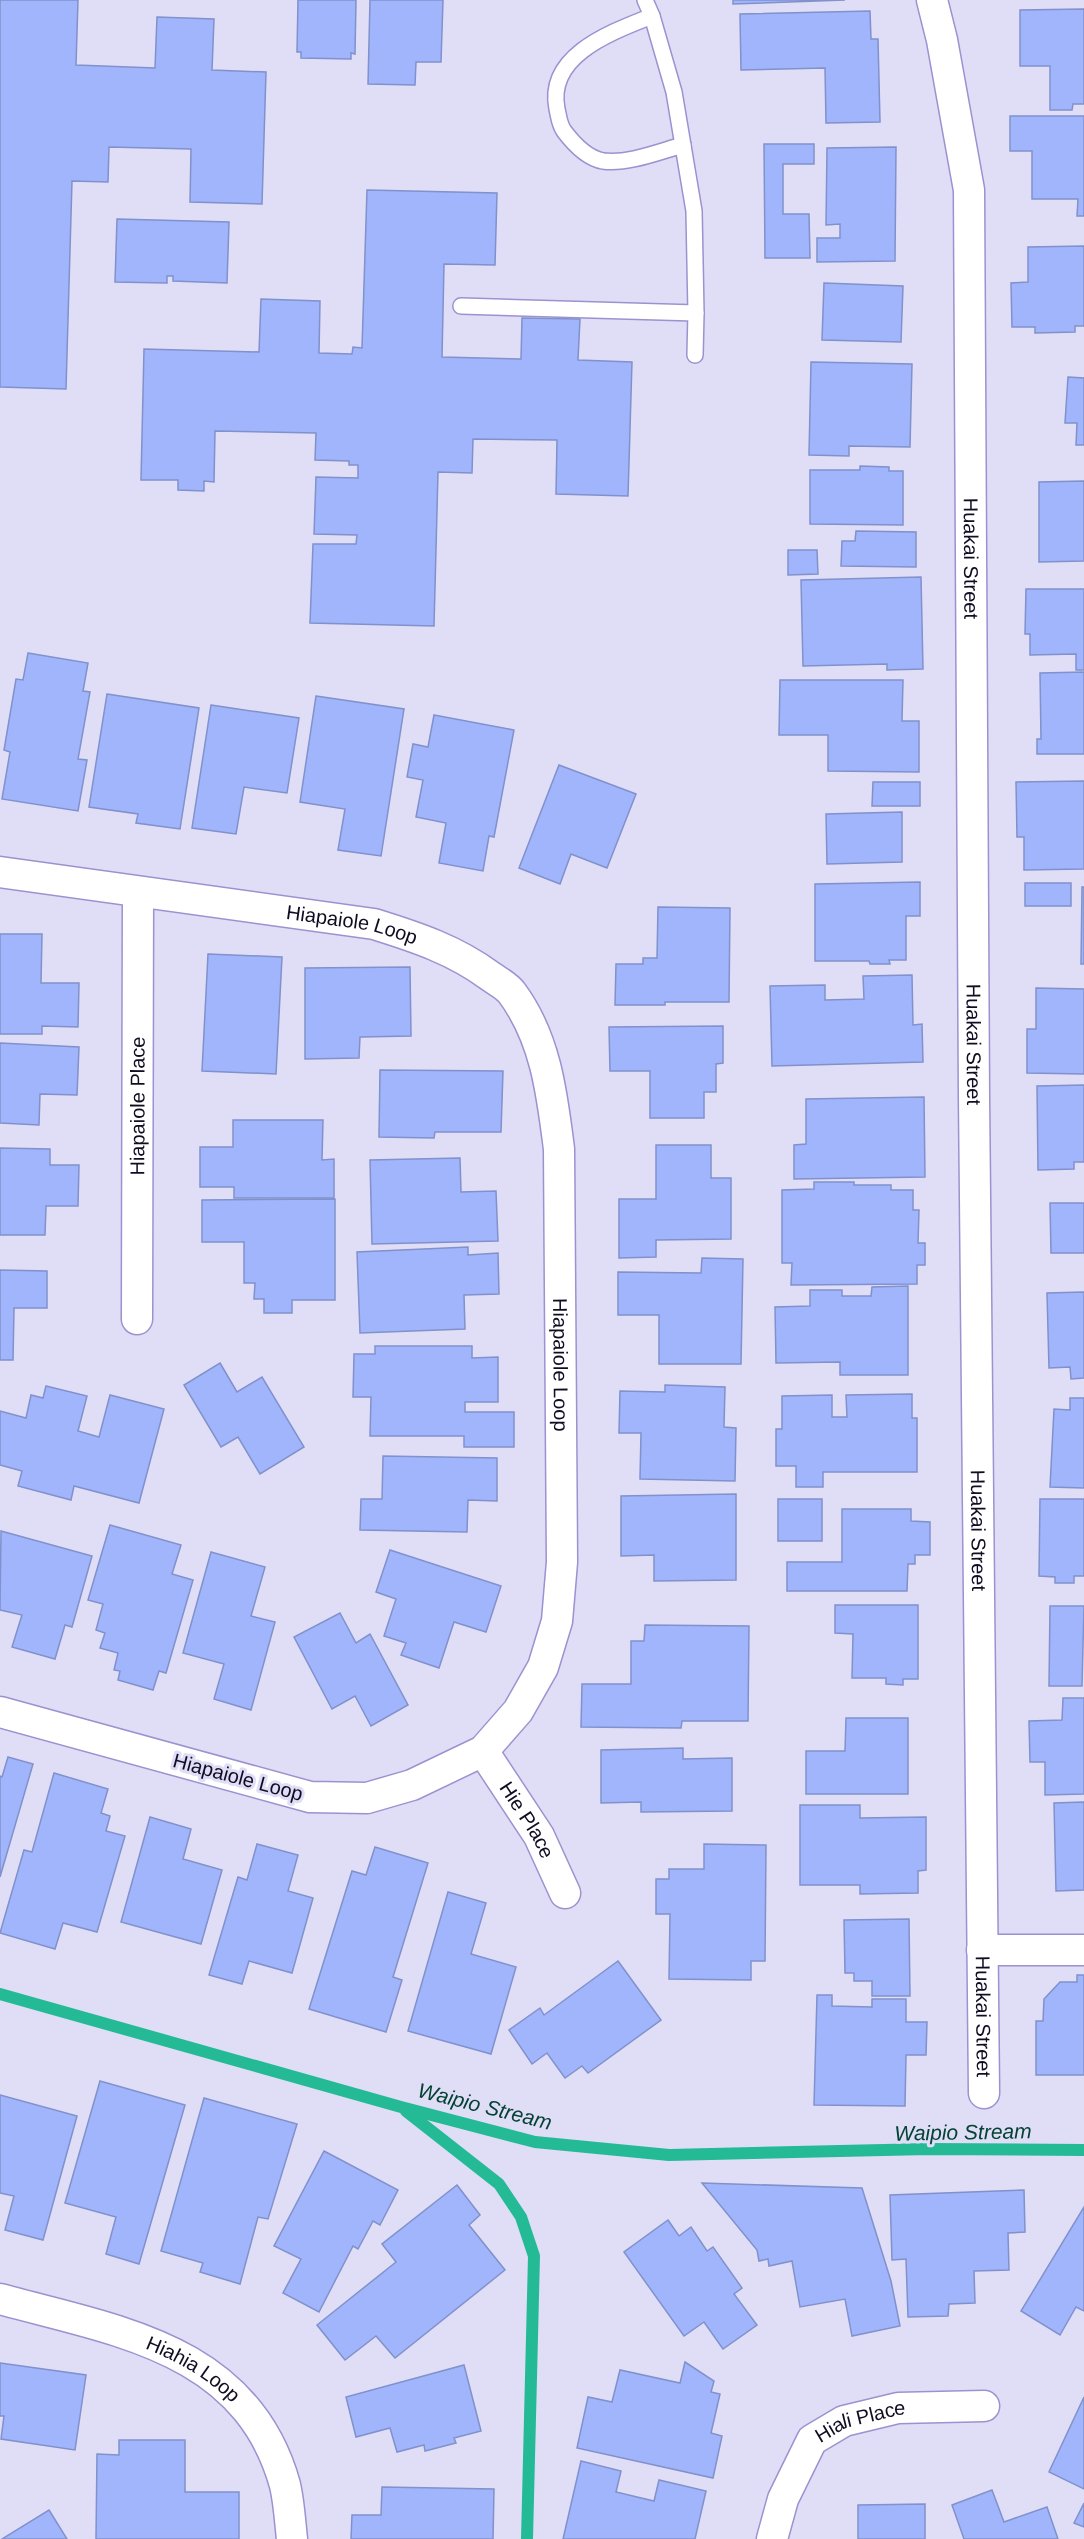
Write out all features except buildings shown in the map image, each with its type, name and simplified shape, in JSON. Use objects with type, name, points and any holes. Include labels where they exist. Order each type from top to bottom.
[{"type":"street","name":"Huakai Street","points":[[932,0],[944,50],[969,190],[984,2092]]},
{"type":"street","name":"Hiapaiole Loop","points":[[0,872],[374,924],[426,940],[470,962],[511,992],[536,1036],[550,1082],[559,1149],[562,1562],[557,1621],[543,1667],[518,1711],[483,1751],[412,1785],[367,1798],[310,1797],[0,1712]]},
{"type":"street","name":"Hiapaiole Place","points":[[137,1319],[138,892]]},
{"type":"street","name":"Hie Place","points":[[483,1751],[539,1836],[565,1893]]},
{"type":"street","points":[[982,1950],[1084,1950]]},
{"type":"street","name":"Hiahia Loop","points":[[0,2299],[140,2338],[190,2360],[228,2387],[253,2416],[269,2447],[285,2485],[292,2539]]},
{"type":"street","name":"Hiali Place","points":[[772,2539],[783,2499],[812,2440],[844,2421],[898,2408],[984,2406]]},
{"type":"lane","points":[[645,0],[652,16],[674,92],[694,211],[695,355]]},
{"type":"lane","points":[[652,16],[603,35],[582,51],[562,72],[555,99],[560,126],[574,146],[601,161],[628,160],[683,145]]},
{"type":"lane","points":[[460,306],[696,313]]},
{"type":"waterway","name":"Waipio Stream","points":[[0,1994],[401,2107],[535,2142],[669,2155],[928,2149],[1084,2150]]},
{"type":"waterway","points":[[406,2111],[499,2184],[521,2217],[534,2256],[527,2539]]}]
